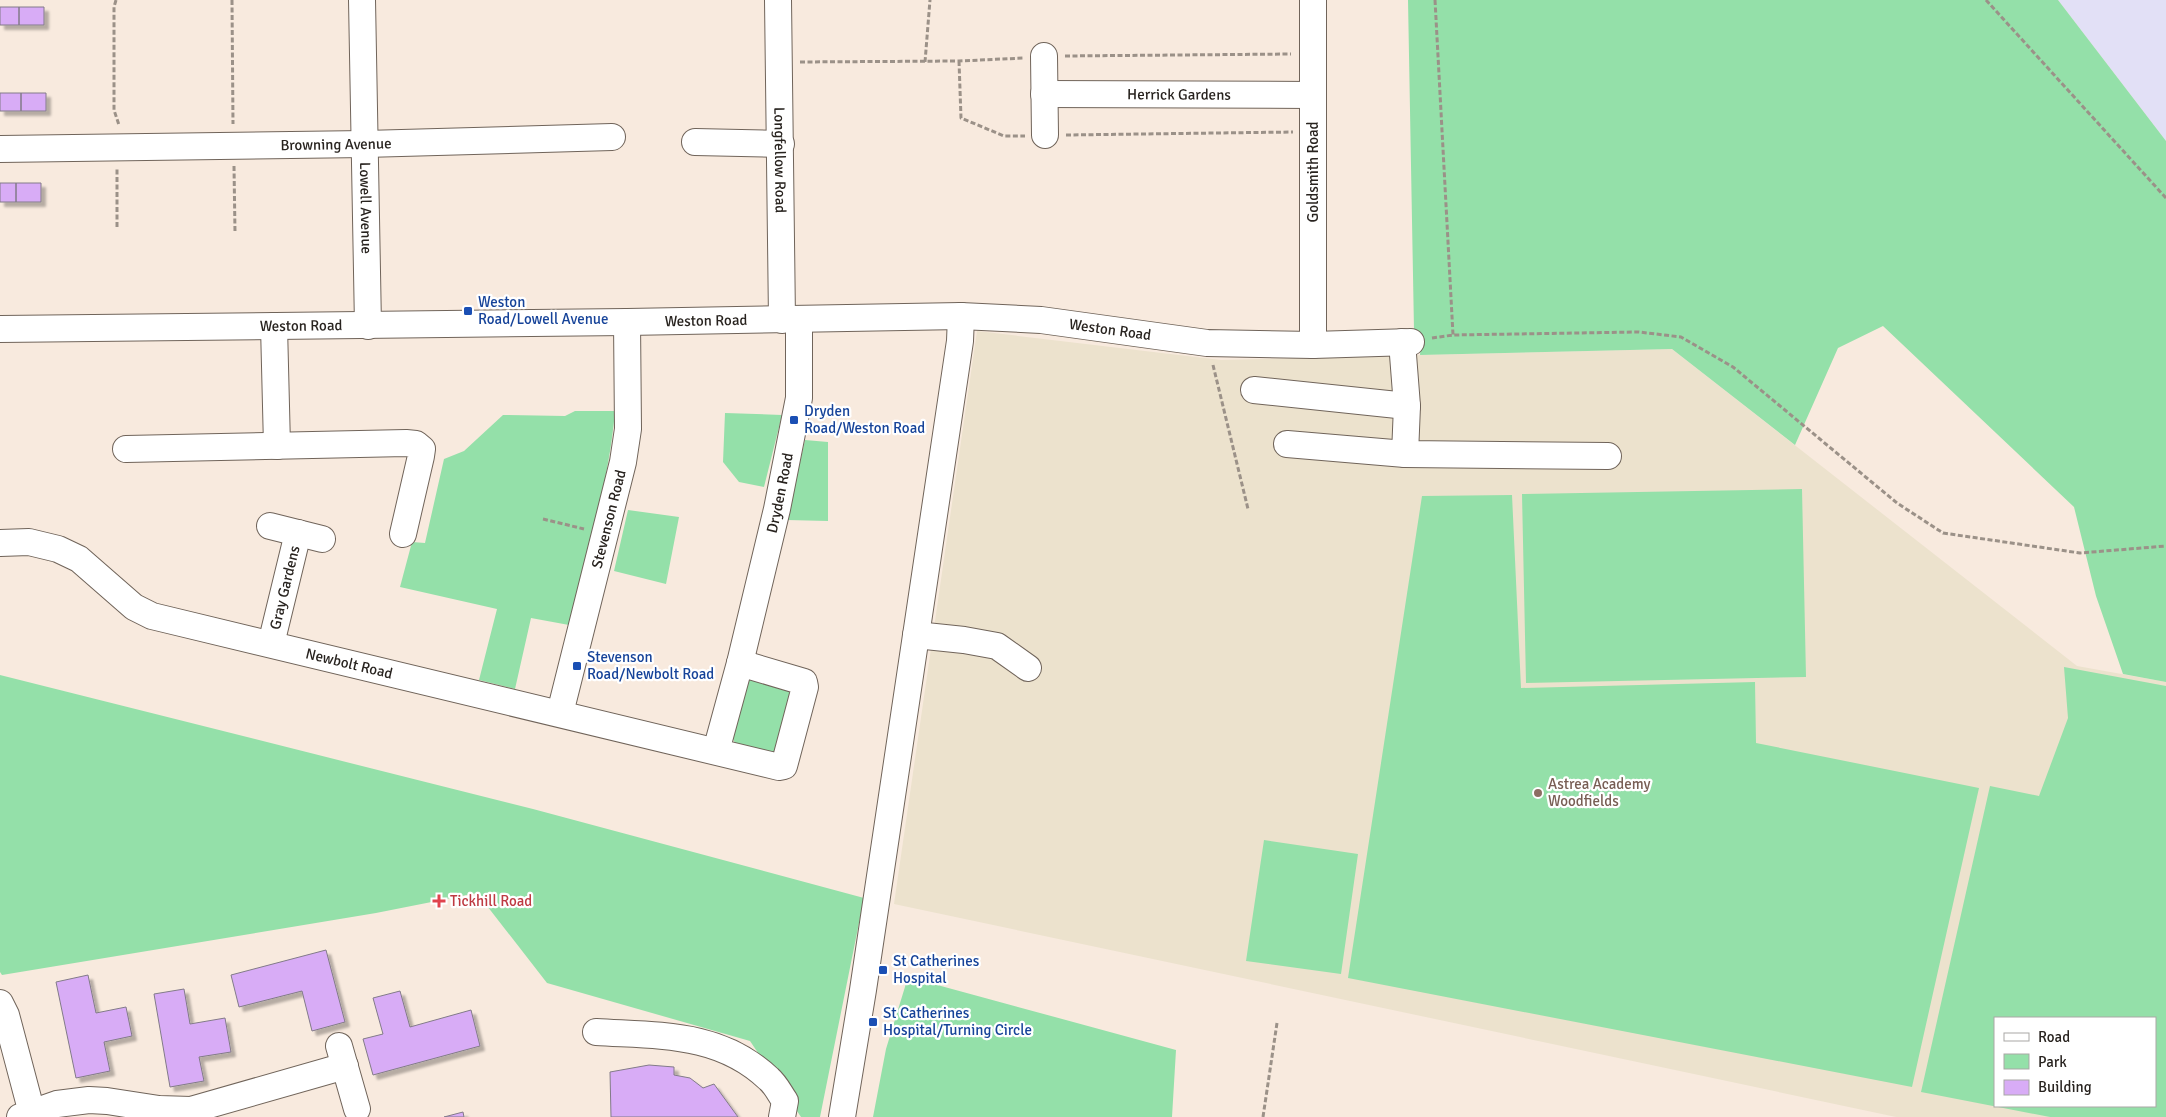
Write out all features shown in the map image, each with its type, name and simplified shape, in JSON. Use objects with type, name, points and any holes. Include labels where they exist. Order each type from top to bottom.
[{"type":"street","name":"Lowell Avenue","points":[[362,0],[368,326]]},
{"type":"street","name":"Longfellow Road","points":[[778,0],[781,144],[791,320]]},
{"type":"street","name":"Goldsmith Road","points":[[1313,345],[1314,0]]},
{"type":"street","points":[[1044,56],[1045,135]]},
{"type":"street","name":"Herrick Gardens","points":[[1044,94],[1314,95]]},
{"type":"street","name":"Browning Avenue","points":[[0,149],[365,144],[612,137]]},
{"type":"street","points":[[695,142],[781,144]]},
{"type":"street","points":[[842,1117],[863,990],[960,341],[961,316]]},
{"type":"street","name":"Weston Road","points":[[0,330],[791,320],[961,316],[1041,320],[1207,342],[1313,345],[1406,342]]},
{"type":"street","name":"Dryden Road","points":[[716,751],[740,663],[776,509],[799,398],[791,320]]},
{"type":"street","name":"Stevenson Road","points":[[560,713],[623,462],[628,429],[627,322]]},
{"type":"street","points":[[274,326],[277,446]]},
{"type":"street","points":[[1405,454],[1407,406],[1406,342]]},
{"type":"street","points":[[1254,390],[1407,406]]},
{"type":"street","points":[[126,449],[416,444],[422,449],[421,456],[403,534]]},
{"type":"street","points":[[1287,444],[1405,454],[1608,456]]},
{"type":"street","name":"Gray Gardens","points":[[270,526],[310,536],[271,644]]},
{"type":"street","name":"Newbolt Road","points":[[0,543],[29,542],[58,549],[79,559],[134,607],[152,616],[716,751]]},
{"type":"street","points":[[916,635],[964,640],[997,646],[1028,668]]},
{"type":"street","points":[[716,751],[779,767],[784,766],[787,762],[805,687],[804,682],[740,663]]},
{"type":"street","points":[[0,1004],[6,1015],[28,1115],[57,1104],[89,1100],[159,1109],[191,1110],[342,1056],[357,1109]]},
{"type":"street","points":[[596,1032],[664,1035],[691,1039],[741,1057],[771,1080],[785,1100],[782,1117]]},
{"type":"path","points":[[116,0],[114,7],[114,110],[127,147],[118,161],[116,176],[117,227]]},
{"type":"path","points":[[232,0],[234,232]]},
{"type":"path","points":[[925,62],[930,0]]},
{"type":"path","points":[[1435,0],[1453,335]]},
{"type":"path","points":[[1986,0],[2166,198]]},
{"type":"path","points":[[959,62],[961,118],[1004,136],[1314,132]]},
{"type":"path","points":[[1406,342],[1453,335],[1639,332],[1681,337],[1733,367],[1897,503],[1943,533],[2080,553],[2166,546]]},
{"type":"path","points":[[1207,342],[1248,509]]},
{"type":"path","points":[[543,518],[605,534]]},
{"type":"path","points":[[1263,1117],[1277,1022]]},
{"type":"shaded area","points":[[2058,0],[2166,0],[2166,141]]},
{"type":"shaded area","name":"Astrea Academy Woodfields","points":[[977,331],[1221,360],[1672,349],[2077,666],[2166,682],[2166,1117],[1896,1117],[894,904]]},
{"type":"green space","points":[[1408,0],[2058,0],[2166,141],[2166,682],[2123,674],[2096,596],[2074,507],[1883,326],[1838,348],[1795,445],[1672,349],[1420,355],[1421,340],[1414,330]]},
{"type":"green space","points":[[575,411],[615,411],[608,465],[569,625],[531,618],[515,689],[479,680],[497,609],[400,587],[412,542],[425,543],[444,459],[464,451],[503,415],[565,416]]},
{"type":"green space","points":[[725,413],[782,415],[764,487],[739,482],[723,462]]},
{"type":"green space","points":[[805,440],[828,442],[828,521],[787,520]]},
{"type":"green space","points":[[1802,489],[1806,677],[1526,683],[1522,494]]},
{"type":"green space","points":[[1512,495],[1521,688],[1755,682],[1756,743],[1979,788],[1912,1087],[1348,978],[1422,496]]},
{"type":"green space","points":[[628,510],[679,517],[666,584],[614,571]]},
{"type":"green space","points":[[2064,667],[2166,686],[2166,1117],[2050,1117],[1998,1107],[2156,1107],[2156,1017],[1994,1017],[1994,1106],[1921,1092],[1990,786],[2039,796],[2068,718]]},
{"type":"green space","points":[[0,675],[533,809],[864,898],[820,1117],[801,1117],[750,1041],[547,983],[477,893],[376,913],[2,975],[0,972]]},
{"type":"green space","points":[[747,678],[792,685],[774,754],[735,743],[732,737]]},
{"type":"green space","points":[[1264,840],[1358,854],[1341,974],[1246,961]]},
{"type":"green space","points":[[908,977],[1176,1050],[1172,1117],[873,1117],[886,1049]]},
{"type":"building","points":[[0,7],[19,7],[19,25],[0,25]]},
{"type":"building","points":[[19,7],[44,7],[44,25],[19,25]]},
{"type":"building","points":[[0,93],[21,93],[21,111],[0,111]]},
{"type":"building","points":[[21,93],[46,93],[46,111],[21,111]]},
{"type":"building","points":[[0,183],[16,183],[16,202],[0,202]]},
{"type":"building","points":[[16,183],[41,183],[41,202],[16,202]]},
{"type":"building","points":[[326,950],[345,1022],[312,1031],[302,991],[239,1007],[231,975]]},
{"type":"building","points":[[88,975],[96,1013],[126,1007],[132,1036],[104,1042],[110,1071],[76,1078],[56,982]]},
{"type":"building","points":[[184,989],[190,1024],[225,1018],[231,1052],[199,1057],[204,1081],[170,1087],[154,994]]},
{"type":"building","points":[[400,991],[410,1027],[471,1010],[480,1046],[373,1075],[363,1039],[383,1034],[373,998]]},
{"type":"building","points":[[649,1065],[674,1067],[674,1075],[690,1078],[703,1088],[714,1084],[738,1117],[611,1117],[610,1072]]},
{"type":"building","points":[[463,1112],[464,1117],[444,1117]]},
{"type":"place","name":"Weston Road/Lowell Avenue","points":[[468,311]]},
{"type":"place","name":"Dryden Road/Weston Road","points":[[794,420]]},
{"type":"place","name":"Stevenson Road/Newbolt Road","points":[[577,666]]},
{"type":"place","name":"Astrea Academy Woodfields","points":[[1538,793]]},
{"type":"place","name":"Tickhill Road","points":[[439,901]]},
{"type":"place","name":"St Catherines Hospital","points":[[883,970]]},
{"type":"place","name":"St Catherines Hospital/Turning Circle","points":[[873,1022]]}]
